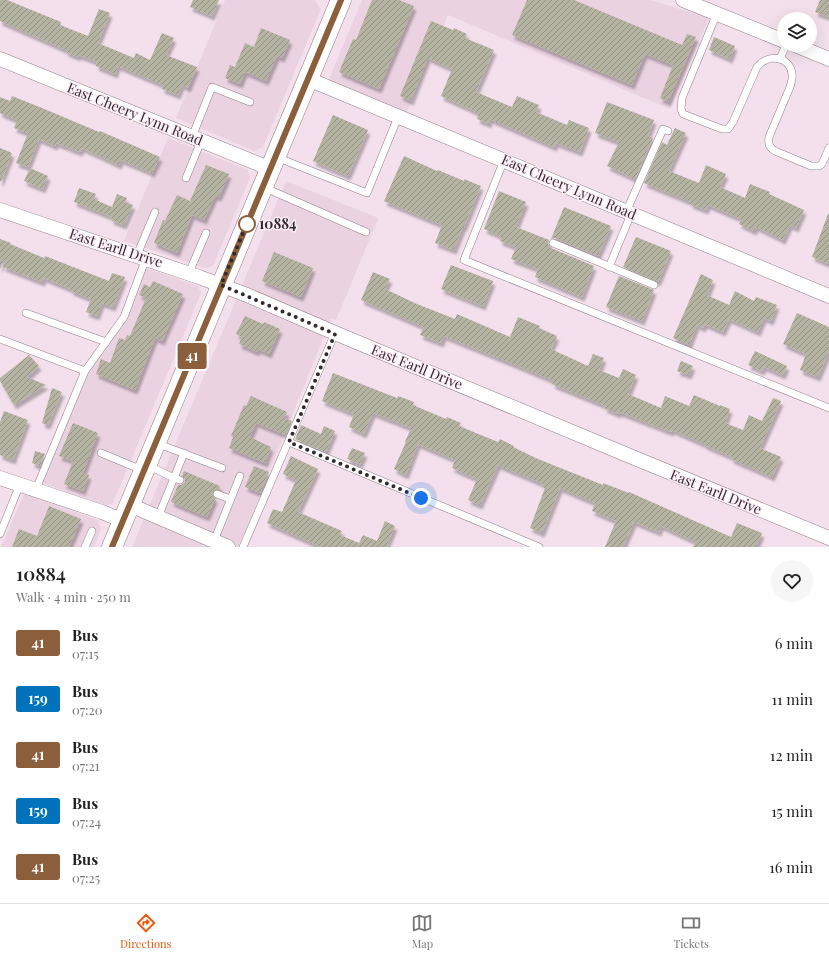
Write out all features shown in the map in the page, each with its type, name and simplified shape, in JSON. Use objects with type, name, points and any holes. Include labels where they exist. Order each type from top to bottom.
[{"type":"main road","points":[[112,547],[341,0]]},
{"type":"street","points":[[683,0],[777,38]]},
{"type":"street","points":[[812,52],[829,59]]},
{"type":"street","name":"East Cheery Lynn Road","points":[[0,59],[197,139],[273,163]]},
{"type":"street","name":"East Cheery Lynn Road","points":[[308,79],[829,296]]},
{"type":"street","name":"East Earll Drive","points":[[0,210],[221,285],[335,334],[829,538]]},
{"type":"street","points":[[0,478],[102,512],[127,513],[158,517],[228,547]]},
{"type":"lane","points":[[717,13],[682,98],[681,109],[683,114],[722,130],[728,129],[733,122],[757,67],[766,59],[780,59],[792,73],[792,80],[769,137],[768,143],[770,147],[775,151],[811,166],[822,164],[829,148]]},
{"type":"lane","points":[[780,59],[783,52]]},
{"type":"lane","points":[[186,178],[212,87],[250,102]]},
{"type":"lane","points":[[273,163],[367,193],[398,117]]},
{"type":"lane","points":[[609,267],[662,129],[668,131]]},
{"type":"lane","points":[[504,160],[464,260],[829,408]]},
{"type":"lane","points":[[263,187],[366,232]]},
{"type":"lane","points":[[36,489],[85,371],[124,317],[155,212]]},
{"type":"lane","points":[[189,273],[206,233]]},
{"type":"lane","points":[[553,243],[654,285]]},
{"type":"lane","points":[[26,313],[106,342]]},
{"type":"lane","points":[[243,547],[335,334]]},
{"type":"lane","points":[[0,339],[85,371]]},
{"type":"lane","points":[[289,442],[539,547]]},
{"type":"lane","points":[[156,443],[222,468]]},
{"type":"lane","points":[[101,453],[177,479]]},
{"type":"lane","points":[[158,517],[177,479],[184,453]]},
{"type":"lane","points":[[214,541],[240,476]]},
{"type":"lane","points":[[0,534],[20,484]]},
{"type":"lane","points":[[217,494],[230,500]]},
{"type":"lane","points":[[85,547],[92,531]]},
{"type":"shaded area","points":[[225,0],[315,0],[321,9],[263,147],[254,151],[176,118]]},
{"type":"shaded area","points":[[362,0],[651,0],[709,18],[670,109],[448,15],[405,117],[327,84]]},
{"type":"shaded area","points":[[168,138],[248,170],[250,178],[213,266],[205,268],[124,241]]},
{"type":"shaded area","points":[[286,181],[378,219],[336,320],[331,319],[239,547],[132,547]]},
{"type":"shaded area","points":[[146,268],[198,286],[201,293],[113,503],[106,505],[42,483],[89,372],[127,318]]},
{"type":"shaded area","points":[[24,494],[98,520],[101,529],[94,547],[1,547]]},
{"type":"building","points":[[0,0],[7,0],[61,22],[60,25],[88,36],[99,9],[110,13],[98,43],[134,58],[136,53],[150,60],[162,33],[174,38],[166,55],[197,67],[188,88],[182,85],[178,95],[162,89],[163,85],[118,66],[115,74],[96,66],[97,62],[66,52],[66,50],[0,21]]},
{"type":"building","points":[[193,0],[219,0],[212,16],[190,7]]},
{"type":"building","points":[[372,0],[399,0],[414,6],[379,89],[339,72],[353,39],[356,40]]},
{"type":"building","points":[[527,0],[574,0],[682,45],[687,34],[696,37],[668,102],[660,98],[673,65],[645,54],[632,85],[512,35]]},
{"type":"building","points":[[820,0],[829,0],[829,17],[815,12]]},
{"type":"building","points":[[431,21],[453,30],[454,28],[467,34],[465,38],[494,50],[476,92],[512,107],[517,96],[539,105],[536,112],[567,125],[569,120],[589,128],[580,152],[556,143],[554,147],[490,119],[489,124],[477,119],[479,113],[441,96],[452,69],[428,58],[411,101],[400,96]]},
{"type":"building","points":[[261,28],[290,40],[282,58],[277,56],[266,81],[245,72],[240,84],[225,78],[230,65],[235,67],[245,43],[254,47]]},
{"type":"building","points":[[714,37],[735,46],[730,59],[709,50]]},
{"type":"building","points":[[12,96],[160,157],[152,173],[121,160],[119,165],[82,148],[80,152],[56,143],[55,146],[39,139],[28,167],[16,163],[28,133],[14,128],[17,120],[0,113],[0,97],[10,101]]},
{"type":"building","points":[[607,102],[654,120],[648,136],[653,138],[635,179],[607,166],[619,142],[595,133]]},
{"type":"building","points":[[333,115],[368,130],[348,176],[313,161]]},
{"type":"building","points":[[675,128],[686,133],[669,171],[699,183],[706,165],[726,174],[720,187],[745,198],[750,184],[770,192],[769,194],[804,210],[796,228],[790,225],[783,240],[756,227],[754,231],[739,224],[741,219],[708,205],[706,210],[690,204],[691,202],[644,183],[662,142],[667,145]]},
{"type":"building","points":[[0,148],[12,153],[1,182],[0,181]]},
{"type":"building","points":[[404,156],[437,171],[438,170],[464,181],[464,179],[481,186],[454,250],[435,243],[442,225],[384,201]]},
{"type":"building","points":[[206,165],[229,174],[219,197],[215,196],[204,220],[192,215],[177,253],[154,243],[163,220],[165,221],[177,195],[190,201]]},
{"type":"building","points":[[30,168],[48,176],[43,189],[24,181]]},
{"type":"building","points":[[79,188],[96,194],[94,199],[112,207],[117,194],[127,198],[125,202],[133,205],[124,225],[111,220],[112,217],[74,202]]},
{"type":"building","points":[[499,191],[526,202],[516,227],[549,240],[548,244],[551,248],[594,266],[582,297],[535,277],[538,269],[511,259],[516,247],[500,241],[501,236],[484,229]]},
{"type":"building","points":[[564,207],[611,226],[598,256],[555,238],[551,239]]},
{"type":"building","points":[[829,214],[829,264],[812,257]]},
{"type":"building","points":[[636,237],[671,251],[658,282],[623,267]]},
{"type":"building","points":[[0,239],[44,258],[45,256],[109,281],[112,273],[125,277],[113,307],[102,303],[97,316],[86,312],[91,299],[71,291],[71,289],[44,278],[42,282],[3,267],[6,261],[4,260],[0,269]]},
{"type":"building","points":[[274,252],[313,268],[301,297],[262,281]]},
{"type":"building","points":[[451,265],[493,281],[483,306],[441,289]]},
{"type":"building","points":[[373,272],[390,279],[385,289],[455,319],[457,314],[510,337],[518,317],[540,326],[539,328],[557,336],[551,349],[588,366],[593,354],[604,358],[599,370],[619,378],[623,369],[636,375],[628,394],[661,408],[665,396],[689,406],[694,395],[730,409],[725,423],[743,430],[749,415],[762,421],[773,398],[781,401],[760,448],[781,457],[772,477],[672,430],[671,432],[619,412],[618,414],[604,408],[606,406],[552,384],[554,381],[444,336],[441,343],[420,335],[424,327],[361,300]]},
{"type":"building","points":[[701,274],[713,280],[707,295],[729,305],[735,291],[754,301],[756,297],[777,305],[771,321],[764,318],[758,332],[729,319],[723,332],[705,324],[703,328],[697,325],[689,345],[673,338]]},
{"type":"building","points":[[619,276],[654,290],[642,321],[606,307]]},
{"type":"building","points":[[153,281],[183,294],[162,341],[155,338],[135,390],[96,374],[101,359],[110,363],[119,338],[125,340],[127,335],[130,336],[146,298],[139,295],[144,284],[150,287]]},
{"type":"building","points":[[797,313],[829,327],[829,351],[818,377],[800,370],[806,354],[783,344]]},
{"type":"building","points":[[245,316],[263,324],[264,322],[280,329],[269,354],[258,349],[257,352],[239,344],[242,337],[236,334]]},
{"type":"building","points":[[755,351],[787,366],[783,375],[764,367],[762,371],[748,365]]},
{"type":"building","points":[[29,355],[39,366],[27,377],[46,385],[14,405],[0,381],[0,378]]},
{"type":"building","points":[[681,361],[693,366],[689,375],[677,371]]},
{"type":"building","points":[[333,373],[397,398],[398,396],[414,402],[413,405],[446,419],[447,417],[461,423],[459,426],[498,442],[500,439],[538,459],[603,485],[603,483],[629,492],[731,537],[737,523],[762,533],[756,547],[693,547],[696,542],[661,526],[659,532],[634,522],[623,547],[605,547],[616,521],[592,511],[595,503],[560,488],[542,533],[530,528],[545,488],[542,487],[543,484],[498,465],[480,505],[468,500],[477,479],[452,468],[455,460],[418,444],[406,475],[394,469],[411,428],[373,413],[364,434],[349,427],[354,414],[322,401]]},
{"type":"building","points":[[52,388],[62,392],[48,425],[42,423]]},
{"type":"building","points":[[251,396],[287,412],[284,418],[292,421],[286,435],[256,423],[250,437],[271,447],[265,463],[229,448],[233,437],[231,436],[244,405],[246,406]]},
{"type":"building","points":[[4,411],[28,420],[13,460],[0,455],[0,422]]},
{"type":"building","points":[[73,423],[98,433],[83,473],[89,475],[83,491],[64,484],[73,461],[59,456]]},
{"type":"building","points":[[301,425],[321,434],[324,426],[335,431],[326,452],[295,439]]},
{"type":"building","points":[[352,448],[365,453],[360,464],[347,459]]},
{"type":"building","points":[[35,451],[45,454],[40,466],[32,463]]},
{"type":"building","points":[[291,456],[318,469],[298,512],[342,531],[340,535],[359,543],[363,535],[377,541],[385,521],[395,526],[387,545],[391,547],[321,547],[267,523],[273,509],[282,512],[296,480],[283,474]]},
{"type":"building","points":[[254,466],[269,472],[260,493],[245,487]]},
{"type":"building","points":[[184,471],[220,486],[219,489],[216,489],[213,492],[212,495],[215,499],[207,517],[171,502],[178,485],[185,482],[185,479],[182,476]]},
{"type":"building","points":[[49,506],[81,519],[69,547],[12,547],[19,529],[37,536]]},
{"type":"bus line","name":"41","points":[[112,547],[341,0]]},
{"type":"place","name":"10884","points":[[247,224]]},
{"type":"route","points":[[247,224],[249,219],[221,285],[335,334],[289,442],[421,498]]}]
